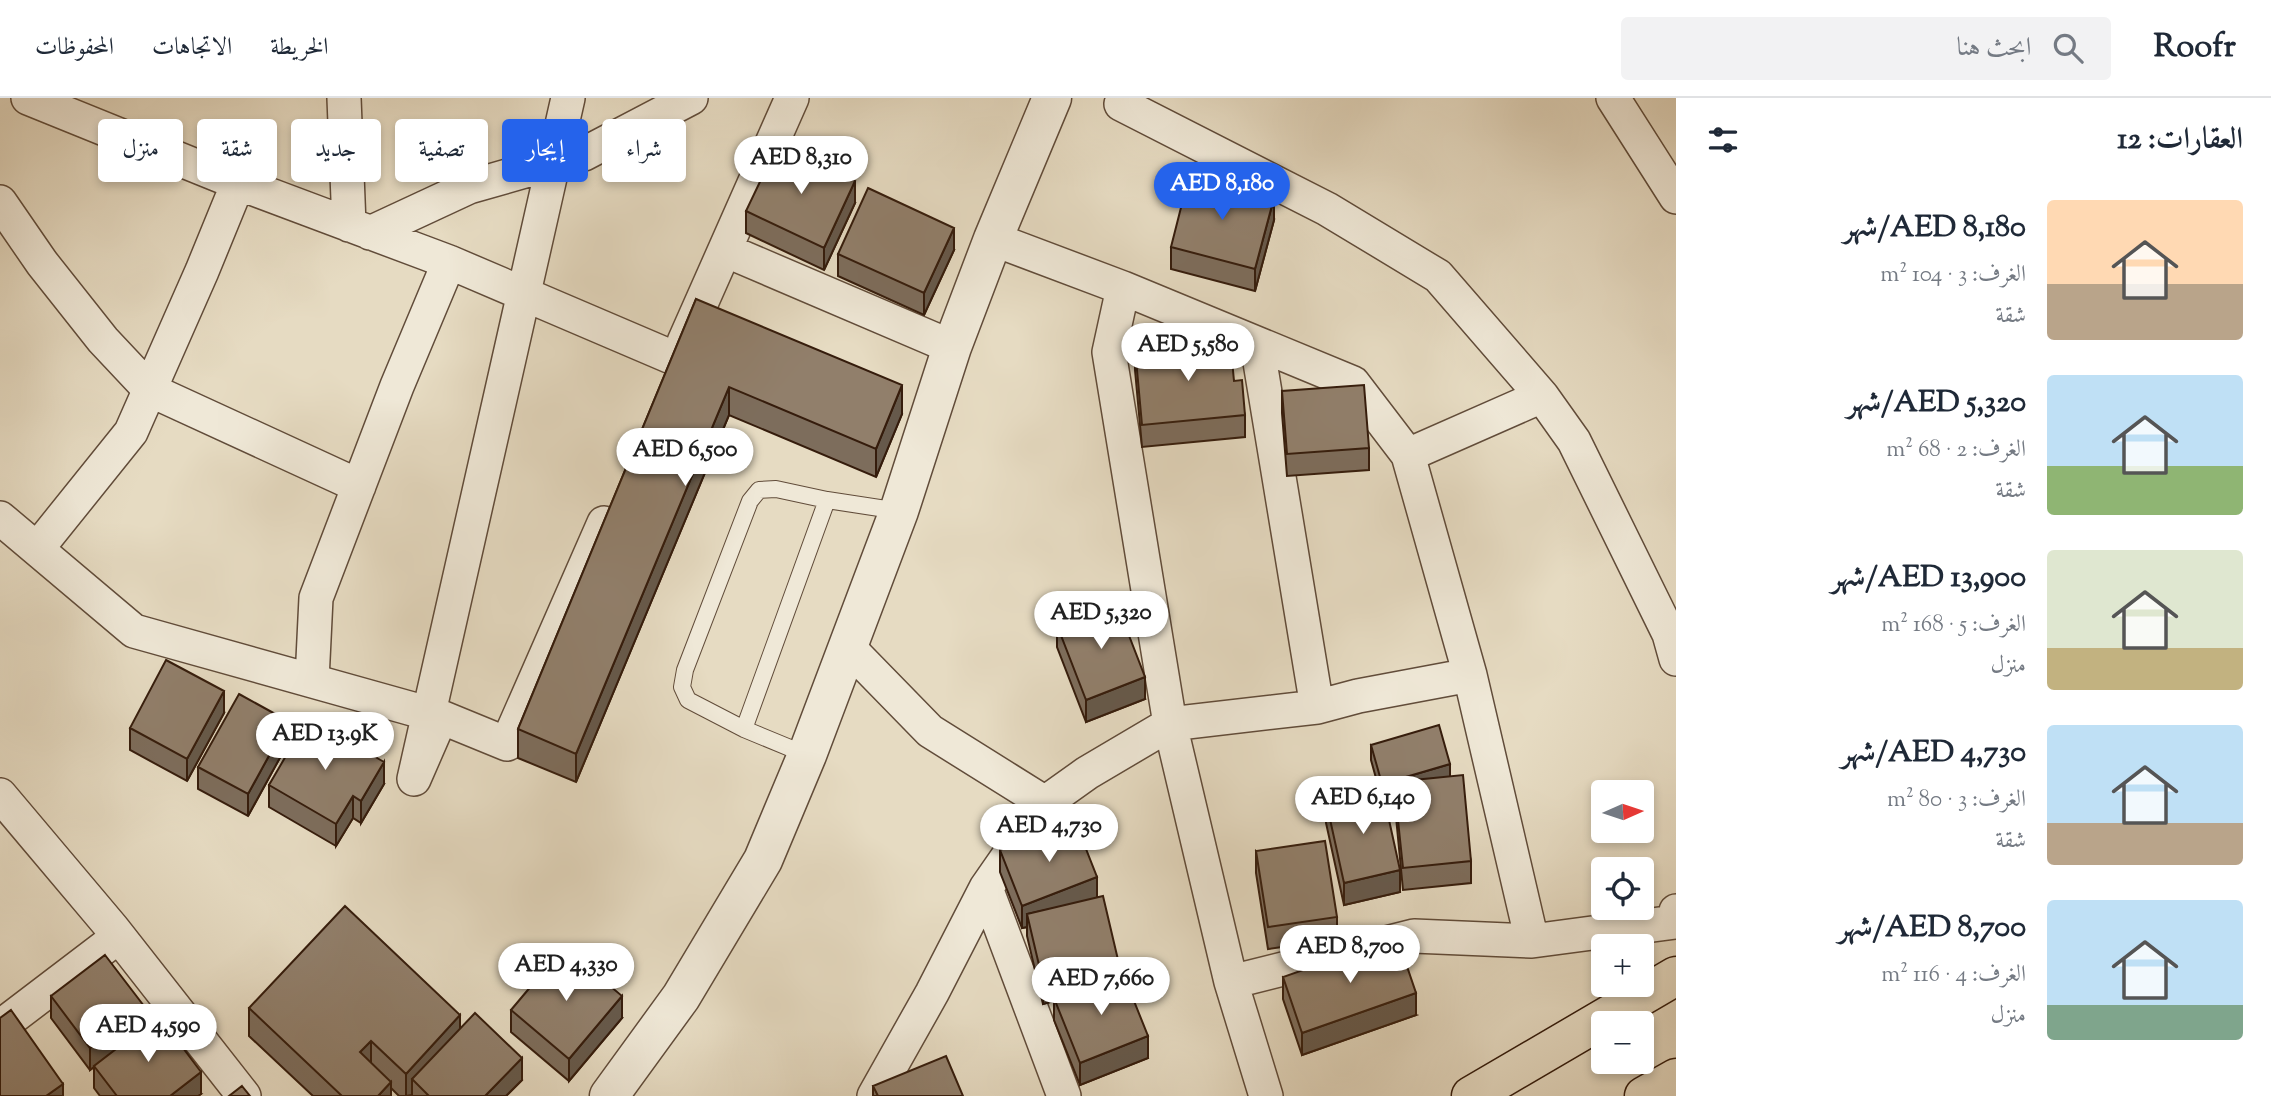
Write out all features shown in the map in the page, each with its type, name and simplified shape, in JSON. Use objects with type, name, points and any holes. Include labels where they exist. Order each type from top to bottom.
[{"type":"main road","points":[[1471,1096],[1676,976]]},
{"type":"main road","points":[[1644,1096],[1676,1078]]},
{"type":"street","points":[[28,98],[238,183],[449,261],[671,372],[792,98]]},
{"type":"street","points":[[344,98],[359,229]]},
{"type":"street","points":[[440,717],[414,779],[568,98]]},
{"type":"street","points":[[359,229],[469,187],[584,154],[691,98]]},
{"type":"street","points":[[609,1096],[681,997],[763,860],[807,755],[899,511],[952,347],[993,239],[1052,98]]},
{"type":"street","points":[[1613,98],[1676,197]]},
{"type":"street","points":[[1121,104],[1327,209],[1438,276],[1542,396],[1574,441],[1668,611],[1676,659]]},
{"type":"street","points":[[37,549],[131,432],[238,183]]},
{"type":"street","points":[[0,202],[42,263],[103,340],[150,390],[359,486]]},
{"type":"street","points":[[993,239],[1123,288],[1353,383],[1408,455],[1470,675],[1532,941]]},
{"type":"street","points":[[725,250],[952,347]]},
{"type":"street","points":[[312,680],[316,598],[397,386],[449,261]]},
{"type":"street","points":[[1123,288],[1109,352],[1170,724],[1231,982],[1266,1096]]},
{"type":"street","points":[[1257,344],[1317,707]]},
{"type":"street","points":[[1408,455],[1542,396]]},
{"type":"street","points":[[0,518],[134,631],[440,717],[507,744],[617,496]]},
{"type":"street","points":[[848,647],[930,731],[1045,803]]},
{"type":"street","points":[[874,1096],[932,993],[986,888],[1045,803],[1087,773],[1170,724],[1317,707],[1358,696],[1470,675]]},
{"type":"street","points":[[0,795],[118,937],[237,1094]]},
{"type":"street","points":[[986,888],[1063,1096]]},
{"type":"street","points":[[1231,982],[1414,936],[1532,941],[1674,922],[1676,911]]},
{"type":"street","points":[[0,1027],[118,937]]},
{"type":"lane","points":[[807,755],[744,729],[688,701],[682,687],[685,670],[750,501],[759,489],[776,489],[899,511]]},
{"type":"lane","points":[[744,729],[827,500]]},
{"type":"building","points":[[778,144],[855,181],[824,248],[746,211]]},
{"type":"building","points":[[1189,176],[1274,198],[1255,269],[1171,247]]},
{"type":"building","points":[[868,188],[954,228],[924,293],[838,254]]},
{"type":"building","points":[[696,299],[902,385],[876,449],[729,387],[576,754],[518,729]]},
{"type":"building","points":[[1230,339],[1234,381],[1242,380],[1245,415],[1142,425],[1135,348]]},
{"type":"building","points":[[1364,385],[1369,448],[1287,454],[1282,391]]},
{"type":"building","points":[[1116,602],[1145,677],[1086,700],[1057,625]]},
{"type":"building","points":[[166,660],[224,691],[187,759],[130,728]]},
{"type":"building","points":[[239,694],[288,721],[248,794],[198,767]]},
{"type":"building","points":[[308,718],[384,762],[361,801],[353,796],[336,824],[269,785]]},
{"type":"building","points":[[1439,725],[1450,764],[1382,784],[1371,745]]},
{"type":"building","points":[[1463,775],[1471,861],[1403,868],[1394,782]]},
{"type":"building","points":[[1382,788],[1400,870],[1344,883],[1326,801]]},
{"type":"building","points":[[1075,821],[1097,877],[1022,906],[1000,850]]},
{"type":"building","points":[[1325,841],[1337,917],[1268,927],[1256,851]]},
{"type":"building","points":[[1103,896],[1119,964],[1043,982],[1027,914]]},
{"type":"building","points":[[345,906],[460,1015],[406,1074],[371,1041],[360,1052],[391,1082],[378,1096],[342,1096],[249,1008]]},
{"type":"building","points":[[1397,937],[1416,993],[1302,1033],[1283,977]]},
{"type":"building","points":[[564,947],[622,996],[569,1059],[511,1010]]},
{"type":"building","points":[[105,955],[144,1006],[90,1048],[51,996]]},
{"type":"building","points":[[1122,971],[1148,1036],[1080,1063],[1054,998]]},
{"type":"building","points":[[11,1010],[63,1084],[46,1096],[0,1096],[0,1018]]},
{"type":"building","points":[[475,1013],[522,1058],[485,1096],[429,1096],[412,1079]]},
{"type":"building","points":[[159,1016],[201,1072],[170,1096],[117,1096],[94,1066]]},
{"type":"building","points":[[946,1056],[963,1096],[878,1096],[873,1086]]},
{"type":"building","points":[[242,1086],[250,1096],[229,1096]]}]
